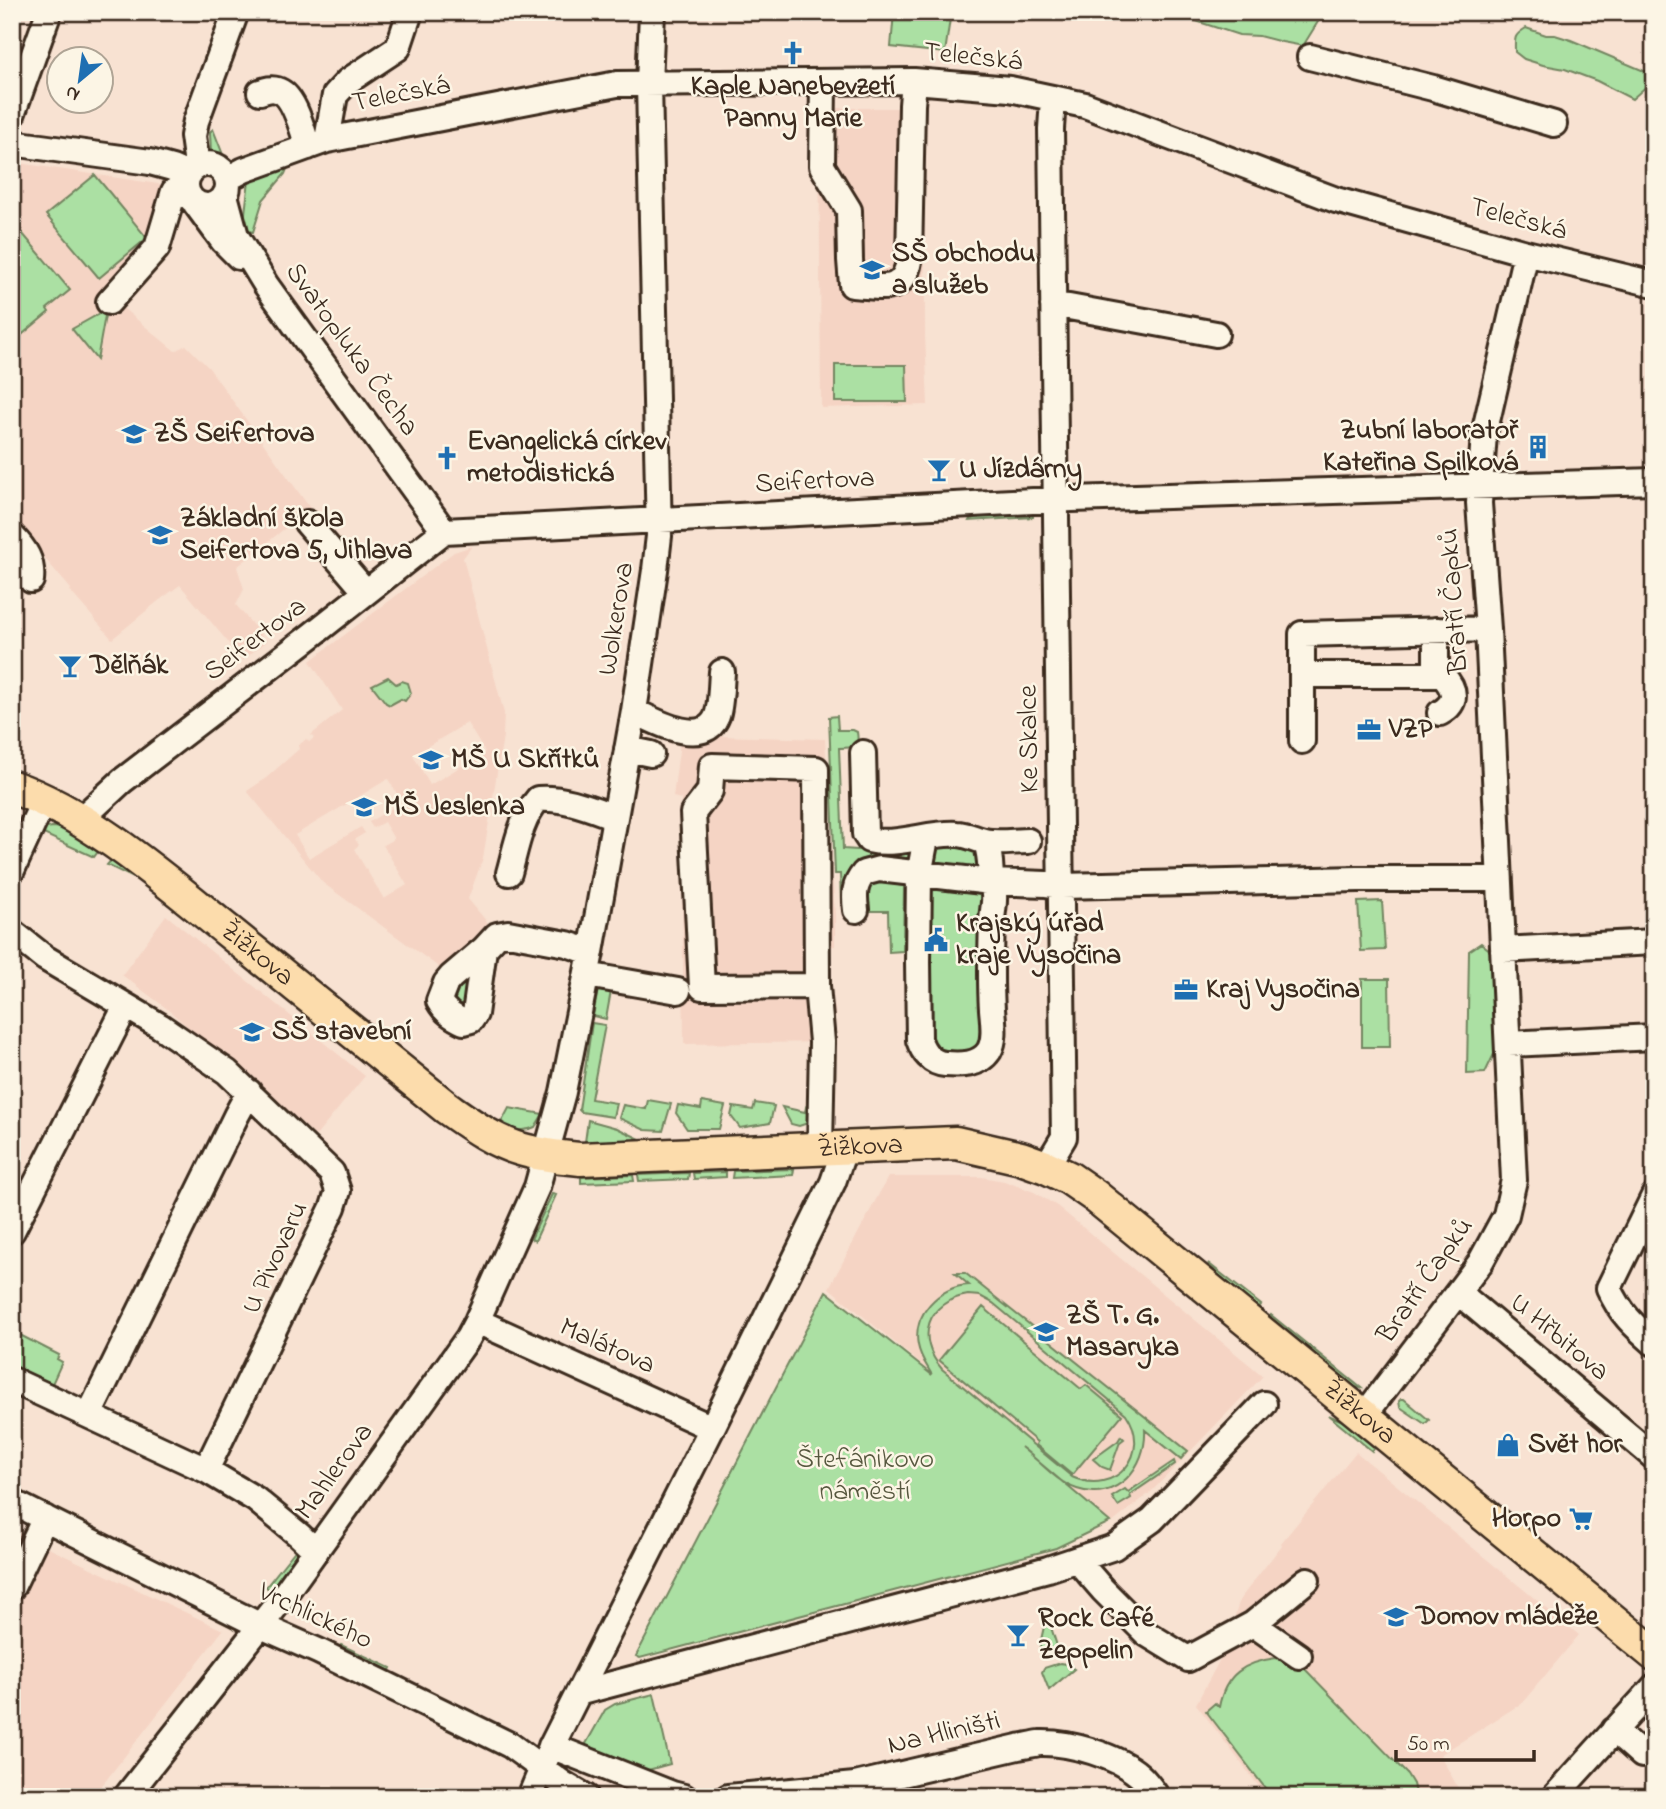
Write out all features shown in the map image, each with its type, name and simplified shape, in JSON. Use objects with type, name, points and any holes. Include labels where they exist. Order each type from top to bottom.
[{"type":"main road","name":"Žižkova","points":[[12,787],[44,800],[80,820],[164,879],[447,1108],[489,1136],[519,1149],[580,1159],[956,1143],[1021,1158],[1069,1178],[1096,1196],[1654,1654]]},
{"type":"street","points":[[12,115],[49,12]]},
{"type":"street","points":[[192,184],[196,121],[236,12]]},
{"type":"street","points":[[318,143],[335,95],[348,81],[398,48],[410,12]]},
{"type":"street","name":"Wolkerova","points":[[546,1155],[563,1092],[589,964],[634,711],[659,594],[649,83],[652,12]]},
{"type":"street","points":[[1310,57],[1433,88],[1553,124]]},
{"type":"street","points":[[823,82],[822,166],[849,210],[852,285],[891,286],[899,283],[908,272],[914,81]]},
{"type":"street","name":"Telečská","points":[[192,184],[201,205],[212,205],[217,203],[226,187],[244,170],[318,143],[617,84],[914,81],[1010,89],[1085,105],[1336,200],[1526,253],[1654,284]]},
{"type":"street","points":[[260,92],[269,89],[285,94],[318,143]]},
{"type":"street","name":"Ke Skalce","points":[[1046,1167],[1064,1137],[1051,129],[1053,99]]},
{"type":"street","points":[[12,143],[150,162],[172,168],[192,184],[223,241],[266,285]]},
{"type":"street","points":[[109,302],[157,248],[174,191],[192,184],[209,164],[220,169],[226,187]]},
{"type":"street","name":"Svatopluka Čecha","points":[[226,187],[236,236],[266,285],[444,531]]},
{"type":"street","name":"Bratří Čapků","points":[[1364,1416],[1480,1263],[1506,1215],[1514,1180],[1488,629],[1479,503],[1484,434],[1526,253]]},
{"type":"street","points":[[1053,306],[1216,334]]},
{"type":"street","name":"Seifertova","points":[[80,820],[122,780],[444,531],[1055,500],[1654,481]]},
{"type":"street","points":[[307,523],[366,592]]},
{"type":"street","points":[[12,536],[22,545],[29,558],[31,580]]},
{"type":"street","points":[[1302,741],[1302,634],[1488,629]]},
{"type":"street","points":[[1436,630],[1436,674]]},
{"type":"street","points":[[634,711],[667,727],[700,732],[707,729],[717,715],[722,672]]},
{"type":"street","points":[[1303,675],[1442,675],[1448,681],[1453,694],[1448,709],[1440,713]]},
{"type":"street","points":[[627,749],[651,754]]},
{"type":"street","points":[[863,753],[865,834],[869,840],[878,842],[959,834],[986,842],[1028,841]]},
{"type":"street","points":[[530,1797],[578,1693],[833,1182],[833,1148],[817,986],[816,769],[712,765],[710,791],[692,813],[702,987],[817,986]]},
{"type":"street","points":[[509,873],[522,826],[530,808],[538,799],[563,801],[615,817]]},
{"type":"street","points":[[12,870],[44,800]]},
{"type":"street","points":[[926,838],[919,875],[919,1040],[922,1051],[937,1063],[946,1064],[967,1064],[979,1060],[987,1054],[993,1042],[990,976],[995,896],[991,882],[991,858],[986,842]]},
{"type":"street","points":[[856,910],[855,884],[864,873],[879,869],[991,882],[1062,886],[1499,879]]},
{"type":"street","name":"U Pivovaru","points":[[12,932],[45,958],[160,1026],[227,1072],[332,1173],[338,1191],[333,1207],[206,1470]]},
{"type":"street","points":[[484,949],[497,934],[508,933],[567,944],[589,964],[678,991]]},
{"type":"street","points":[[1503,950],[1654,942]]},
{"type":"street","points":[[12,1231],[126,1006]]},
{"type":"street","points":[[1507,1044],[1654,1037]]},
{"type":"street","points":[[89,1415],[249,1092]]},
{"type":"street","name":"Mahlerova","points":[[126,1797],[261,1626],[460,1349],[477,1321],[537,1187],[546,1155]]},
{"type":"street","name":"U Hřbitova","points":[[1654,1196],[1609,1288],[1630,1323],[1654,1343]]},
{"type":"street","name":"U Hřbitova","points":[[1459,1293],[1654,1457]]},
{"type":"street","name":"Malátova","points":[[477,1321],[712,1428]]},
{"type":"street","points":[[12,1380],[206,1470],[255,1499],[316,1551]]},
{"type":"street","points":[[578,1693],[1048,1569],[1114,1547],[1152,1520],[1264,1404]]},
{"type":"street","name":"Vrchlického","points":[[12,1502],[261,1626],[510,1745],[547,1757],[571,1789],[586,1797]]},
{"type":"street","points":[[12,1587],[45,1518]]},
{"type":"street","points":[[1077,1560],[1147,1634],[1188,1659],[1253,1624],[1307,1580]]},
{"type":"street","points":[[1253,1624],[1299,1656]]},
{"type":"street","points":[[1554,1797],[1654,1687]]},
{"type":"street","points":[[1614,1730],[1642,1755],[1654,1741]]},
{"type":"street","name":"Na Hliništi","points":[[728,1797],[855,1785],[1040,1743],[1100,1754],[1120,1762],[1141,1776],[1157,1797]]},
{"type":"street","points":[[547,1757],[684,1797]]},
{"type":"shaded area","name":"SŠ obchodu a služeb","points":[[819,108],[924,108],[928,405],[821,408]]},
{"type":"shaded area","name":"ZŠ Seifertova","points":[[12,162],[165,186],[154,241],[107,295],[175,351],[186,345],[209,368],[310,508],[237,567],[244,589],[236,605],[266,641],[243,660],[180,585],[112,639],[12,520]]},
{"type":"shaded area","points":[[472,546],[463,558],[504,713],[503,736],[483,858],[468,899],[488,923],[446,966],[440,968],[323,883],[247,791],[265,779],[299,749],[298,746],[306,739],[309,742],[314,738],[311,735],[342,710],[310,661],[454,552]],"holes":[[[467,723],[485,752],[430,785],[413,755]],[[388,779],[402,802],[369,822],[373,828],[384,822],[394,839],[383,845],[407,885],[384,899],[354,849],[359,845],[355,839],[365,833],[361,827],[309,858],[295,835]]]},
{"type":"shaded area","points":[[681,735],[825,739],[835,915],[835,946],[827,946],[827,1007],[835,1007],[835,1042],[684,1044],[681,799],[673,797]]},
{"type":"shaded area","name":"SŠ stavební","points":[[166,915],[365,1076],[316,1136],[166,1008],[122,975]]},
{"type":"shaded area","name":"ZŠ T. G. Masaryka","points":[[888,1177],[982,1177],[1004,1181],[1034,1192],[1057,1206],[1263,1376],[1151,1492],[1112,1523],[829,1288]]},
{"type":"shaded area","name":"Domov mládeže","points":[[1356,1452],[1579,1635],[1522,1703],[1440,1755],[1463,1797],[1267,1797],[1196,1704],[1225,1650],[1240,1599],[1281,1543]]},
{"type":"shaded area","points":[[12,1531],[223,1630],[93,1797],[12,1797]]},
{"type":"green space","points":[[894,12],[951,12],[945,53],[891,47]]},
{"type":"green space","points":[[1148,12],[1324,12],[1303,46],[1259,36],[1239,35],[1196,21],[1177,20]]},
{"type":"green space","points":[[1526,28],[1571,40],[1648,71],[1652,76],[1648,85],[1632,99],[1597,81],[1565,69],[1524,59],[1515,52],[1515,40]]},
{"type":"green space","points":[[213,129],[225,160],[220,162],[211,153],[210,132]]},
{"type":"green space","points":[[289,164],[285,174],[263,200],[253,232],[243,230],[249,180]]},
{"type":"green space","points":[[95,175],[147,238],[99,278],[46,215]]},
{"type":"green space","points":[[12,221],[70,290],[12,343]]},
{"type":"green space","points":[[106,310],[97,360],[72,329]]},
{"type":"green space","points":[[835,365],[906,365],[907,402],[835,402]]},
{"type":"green space","points":[[1033,512],[1033,517],[969,521],[996,514]]},
{"type":"green space","points":[[388,677],[396,684],[402,681],[408,683],[411,693],[405,701],[401,699],[390,705],[372,685]]},
{"type":"green space","points":[[837,716],[838,730],[853,730],[857,732],[858,738],[856,745],[839,748],[843,849],[858,850],[908,844],[914,859],[879,857],[860,861],[849,872],[843,903],[840,874],[835,874],[829,717]]},
{"type":"green space","points":[[53,827],[63,828],[100,849],[94,857],[39,832]]},
{"type":"green space","points":[[938,845],[977,846],[982,870],[934,866],[928,853]]},
{"type":"green space","points":[[113,858],[236,955],[234,957],[142,882],[107,865]]},
{"type":"green space","points":[[873,881],[904,886],[903,951],[889,952],[888,911],[870,911],[869,892]]},
{"type":"green space","points":[[939,884],[984,893],[978,1002],[980,1014],[987,1024],[981,1052],[945,1056],[929,1044],[931,887]]},
{"type":"green space","points":[[1382,901],[1385,950],[1361,951],[1358,902]]},
{"type":"green space","points":[[1481,943],[1492,952],[1495,1052],[1485,1073],[1467,1074],[1469,951]]},
{"type":"green space","points":[[471,970],[467,991],[460,1010],[445,996]]},
{"type":"green space","points":[[1362,979],[1389,979],[1390,1047],[1362,1047]]},
{"type":"green space","points":[[598,989],[611,991],[606,1019],[593,1016]]},
{"type":"green space","points":[[592,1023],[605,1025],[591,1099],[616,1103],[613,1117],[579,1110]]},
{"type":"green space","points":[[648,1100],[671,1104],[663,1131],[645,1130],[619,1118],[623,1105],[646,1109]]},
{"type":"green space","points":[[702,1102],[725,1106],[719,1129],[687,1129],[676,1113],[678,1105],[701,1109]]},
{"type":"green space","points":[[755,1103],[774,1106],[770,1123],[740,1128],[731,1116],[733,1107],[753,1110]]},
{"type":"green space","points":[[782,1107],[805,1112],[806,1107],[812,1113],[811,1122],[799,1126],[791,1124]]},
{"type":"green space","points":[[509,1108],[543,1114],[535,1127],[518,1130],[500,1125]]},
{"type":"green space","points":[[588,1120],[617,1128],[642,1140],[585,1142]]},
{"type":"green space","points":[[794,1169],[793,1175],[732,1178],[733,1171]]},
{"type":"green space","points":[[726,1172],[726,1177],[694,1179],[693,1173]]},
{"type":"green space","points":[[689,1173],[688,1179],[639,1181],[638,1175]]},
{"type":"green space","points":[[633,1175],[634,1181],[581,1183],[581,1177]]},
{"type":"green space","points":[[552,1194],[556,1195],[535,1241],[531,1239]]},
{"type":"green space","points":[[1208,1263],[1261,1305],[1257,1310],[1225,1284]]},
{"type":"green space","name":"Štefánikovo náměstí","points":[[955,1273],[965,1273],[1188,1451],[1181,1459],[1145,1430],[1141,1456],[1135,1468],[1117,1486],[1105,1491],[1091,1492],[1069,1486],[1060,1480],[1110,1522],[1056,1548],[640,1658],[636,1656],[826,1291],[932,1375],[919,1349],[919,1323],[930,1304],[938,1297],[958,1287],[969,1285]],"holes":[[[968,1295],[980,1296],[993,1303],[1126,1414],[1133,1429],[1135,1443],[1126,1468],[1103,1481],[1088,1482],[1072,1477],[942,1369],[929,1345],[930,1323],[935,1313],[954,1299]]]},
{"type":"green space","points":[[983,1307],[1081,1389],[1086,1385],[1122,1415],[1072,1475],[939,1360]]},
{"type":"green space","points":[[1271,1315],[1361,1388],[1351,1387],[1268,1319]]},
{"type":"green space","points":[[18,1334],[59,1355],[57,1359],[62,1362],[52,1384],[12,1365],[12,1345]]},
{"type":"green space","points":[[1401,1399],[1429,1420],[1425,1424],[1400,1407]]},
{"type":"green space","points":[[1328,1415],[1355,1426],[1377,1445],[1372,1451]]},
{"type":"green space","points":[[1121,1436],[1124,1439],[1120,1442],[1110,1470],[1102,1467],[1093,1459]]},
{"type":"green space","points":[[1174,1461],[1175,1464],[1118,1506],[1112,1497],[1125,1489],[1128,1492]]},
{"type":"green space","points":[[297,1548],[294,1562],[272,1591],[266,1587]]},
{"type":"green space","points":[[1046,1618],[1058,1649],[1055,1655],[1047,1656],[1040,1649]]},
{"type":"green space","points":[[341,1645],[391,1668],[389,1672],[339,1648]]},
{"type":"green space","points":[[1276,1658],[1296,1662],[1303,1667],[1407,1774],[1416,1797],[1272,1797],[1206,1711],[1215,1703],[1219,1707],[1226,1686],[1238,1672],[1255,1663]]},
{"type":"green space","points":[[1060,1663],[1074,1669],[1049,1690],[1042,1672],[1044,1668]]},
{"type":"green space","points":[[654,1694],[670,1764],[641,1772],[583,1749],[605,1710],[615,1704]]},
{"type":"place","name":"Kaple Nanebevzetí Panny Marie","points":[[793,53]]},
{"type":"place","name":"SŠ obchodu a služeb","points":[[872,270]]},
{"type":"place","name":"ZŠ Seifertova","points":[[134,434]]},
{"type":"place","name":"Zubní laboratoř Kateřina Spilková","points":[[1538,447]]},
{"type":"place","name":"Evangelická církev metodistická","points":[[447,458]]},
{"type":"place","name":"U Jízdárny","points":[[939,470]]},
{"type":"place","name":"Základní škola Seifertova 5, Jihlava","points":[[160,535]]},
{"type":"place","name":"Dělňák","points":[[70,666]]},
{"type":"place","name":"VZP","points":[[1369,730]]},
{"type":"place","name":"MŠ U Skřítků","points":[[431,760]]},
{"type":"place","name":"MŠ Jeslenka","points":[[364,807]]},
{"type":"place","name":"Krajský úřad kraje Vysočina","points":[[936,940]]},
{"type":"place","name":"Kraj Vysočina","points":[[1186,990]]},
{"type":"place","name":"SŠ stavební","points":[[252,1032]]},
{"type":"place","name":"ZŠ T. G. Masaryka","points":[[1046,1332]]},
{"type":"place","name":"Svět hor","points":[[1508,1445]]},
{"type":"place","name":"Horpo","points":[[1581,1519]]},
{"type":"place","name":"Domov mládeže","points":[[1396,1617]]},
{"type":"place","name":"Rock Café Zeppelin","points":[[1018,1635]]}]
